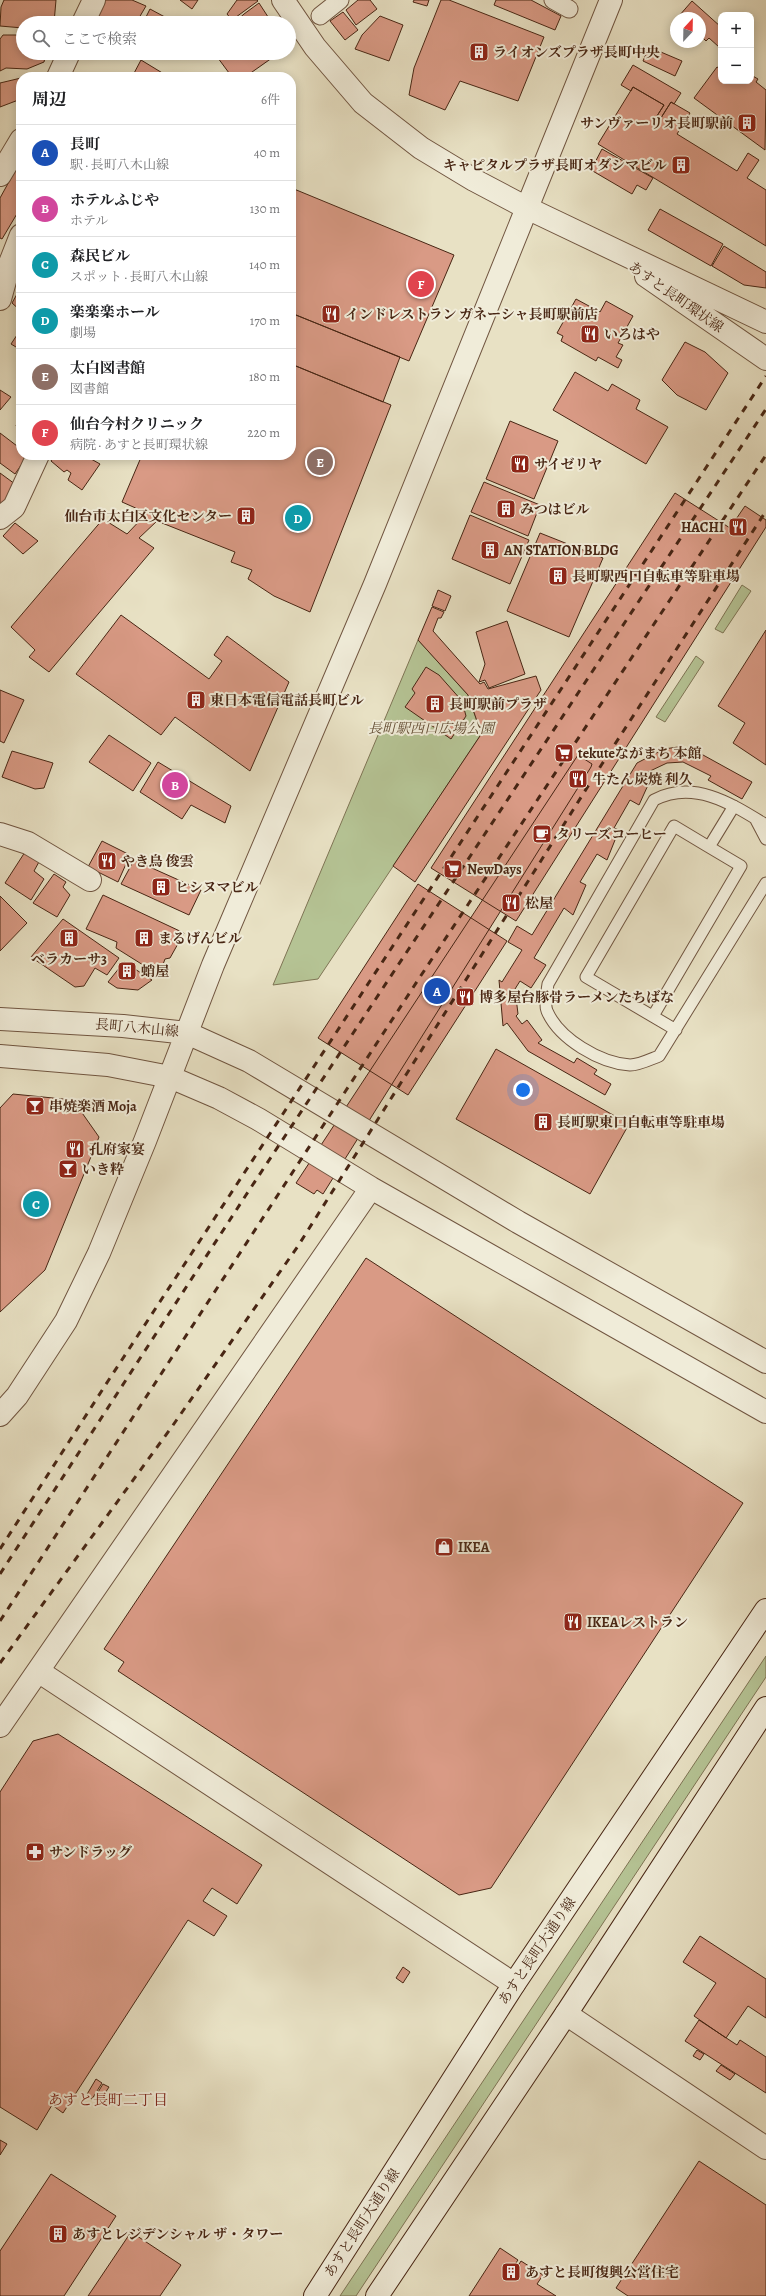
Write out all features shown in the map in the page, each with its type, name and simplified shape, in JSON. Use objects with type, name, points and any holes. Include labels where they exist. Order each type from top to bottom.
[{"type":"street","points":[[87,16],[94,0]]},
{"type":"street","name":"あすと長町環状線","points":[[283,0],[294,16]]},
{"type":"street","points":[[320,16],[340,0]]},
{"type":"street","points":[[553,0],[570,9]]},
{"type":"street","points":[[0,1415],[17,1396],[66,1321],[99,1253],[246,884],[375,584],[611,0]]},
{"type":"street","name":"あすと長町環状線","points":[[296,19],[315,47],[362,103],[421,148],[474,180],[527,208],[766,322]]},
{"type":"street","points":[[60,72],[66,60]]},
{"type":"street","points":[[0,175],[16,148]]},
{"type":"street","name":"あすと長町環状線","points":[[593,239],[763,357]]},
{"type":"street","points":[[0,299],[16,267]]},
{"type":"street","points":[[0,518],[14,506],[36,460]]},
{"type":"street","points":[[0,834],[28,843],[90,880]]},
{"type":"street","name":"長町八木山線","points":[[0,1019],[123,1026],[187,1033],[249,1061],[285,1084],[518,1222],[766,1362]]},
{"type":"street","points":[[0,1056],[108,1065],[170,1077],[219,1098],[258,1119],[371,1188],[766,1412]]},
{"type":"street","points":[[0,1726],[371,1188]]},
{"type":"street","name":"あすと長町大通り線","points":[[315,2296],[514,1984],[766,1610]]},
{"type":"street","points":[[38,1671],[514,1984]]},
{"type":"street","points":[[377,2296],[566,2014],[766,1708]]},
{"type":"street","points":[[566,2014],[766,2148]]},
{"type":"lane","points":[[766,826],[734,806],[702,793],[681,791],[664,794],[654,800],[548,984],[546,1010],[557,1027],[573,1041],[604,1059],[631,1065],[659,1056],[766,883]]},
{"type":"lane","points":[[709,847],[734,806]]},
{"type":"lane","points":[[756,819],[766,839]]},
{"type":"lane","points":[[653,1016],[741,866],[674,826],[586,977],[676,1030]]},
{"type":"green space","points":[[742,585],[751,591],[723,633],[715,629]]},
{"type":"green space","name":"長町駅西口広場公園","points":[[418,640],[468,695],[479,727],[484,730],[318,979],[273,985]]},
{"type":"green space","points":[[696,656],[704,662],[665,722],[656,717]]},
{"type":"green space","points":[[766,1656],[766,1677],[356,2296],[340,2296]]},
{"type":"building","points":[[4,0],[56,0],[55,16],[16,16],[16,27],[0,26],[1,7]]},
{"type":"building","points":[[105,0],[132,0],[146,6],[140,16],[97,16]]},
{"type":"building","points":[[180,0],[198,0],[192,9]]},
{"type":"building","points":[[237,0],[258,1],[237,16],[229,16],[227,14]]},
{"type":"building","points":[[358,0],[370,0],[377,9],[356,25],[346,10]]},
{"type":"building","points":[[414,0],[429,0],[427,6],[413,2]]},
{"type":"building","name":"ライオンズプラザ長町中央","points":[[441,0],[449,0],[544,37],[518,101],[460,81],[445,110],[409,95],[414,68]]},
{"type":"building","points":[[496,0],[531,0],[561,16],[555,30],[494,5]]},
{"type":"building","points":[[692,1],[704,12],[682,12]]},
{"type":"building","points":[[259,3],[267,16],[242,16]]},
{"type":"building","points":[[150,9],[163,16],[146,16]]},
{"type":"building","points":[[343,12],[358,30],[345,40],[330,21]]},
{"type":"building","points":[[706,14],[718,24],[718,46],[709,38],[706,41]]},
{"type":"building","points":[[380,16],[403,25],[389,61],[355,49],[362,35]]},
{"type":"building","points":[[3,35],[16,35],[16,60],[44,60],[44,62],[27,69],[6,68],[0,71],[0,39]]},
{"type":"building","points":[[649,47],[682,61],[675,76],[643,61]]},
{"type":"building","points":[[141,60],[161,72],[135,72]]},
{"type":"building","points":[[219,60],[269,60],[252,72],[228,72]]},
{"type":"building","points":[[633,65],[681,93],[674,104],[671,102],[659,121],[655,119],[664,105],[633,87],[631,91],[621,85]]},
{"type":"building","name":"サンヴァーリオ長町駅前","points":[[717,67],[718,84],[754,84],[754,77],[758,79],[756,82],[766,90],[765,150],[694,98]]},
{"type":"building","points":[[16,79],[16,101],[0,107],[0,83]]},
{"type":"building","name":"キャピタルプラザ長町オダシマビル","points":[[633,87],[664,105],[655,119],[659,121],[671,102],[690,113],[677,134],[737,171],[748,153],[759,160],[747,178],[766,190],[766,246],[598,144]]},
{"type":"building","points":[[602,149],[653,178],[646,190],[637,185],[632,194],[591,170]]},
{"type":"building","points":[[16,169],[16,215],[2,239],[0,238],[0,198]]},
{"type":"building","points":[[296,190],[454,255],[409,361],[296,315]]},
{"type":"building","points":[[660,209],[723,244],[711,266],[648,230]]},
{"type":"building","points":[[724,246],[766,272],[766,288],[744,285],[712,266]]},
{"type":"building","points":[[16,296],[16,307],[12,303]]},
{"type":"building","points":[[576,299],[600,312],[606,301],[633,316],[618,343],[623,345],[616,357],[622,360],[618,368],[598,357],[596,361],[561,341],[563,336],[557,333]]},
{"type":"building","points":[[296,315],[400,357],[383,402],[296,366]]},
{"type":"building","points":[[16,336],[16,347],[11,344]]},
{"type":"building","points":[[685,342],[705,352],[728,373],[706,410],[677,395],[662,380]]},
{"type":"building","name":"仙台市太白区文化センター","points":[[296,366],[391,405],[310,612],[274,596],[248,579],[252,570],[231,562],[235,552],[157,521],[139,538],[154,548],[49,672],[29,657],[35,650],[11,627],[103,519],[127,534],[147,513],[122,502],[140,460],[296,460]]},
{"type":"building","points":[[575,372],[608,391],[612,384],[640,400],[636,409],[668,427],[646,464],[553,410]]},
{"type":"building","points":[[0,390],[11,397],[0,410]]},
{"type":"building","points":[[510,421],[558,441],[534,499],[486,479]]},
{"type":"building","points":[[0,433],[16,445],[16,460],[25,460],[15,474],[0,463]]},
{"type":"building","points":[[93,460],[100,464],[82,490],[68,480],[71,473],[67,470],[64,472],[51,461]]},
{"type":"building","points":[[0,473],[19,487],[0,507]]},
{"type":"building","name":"みつはビル","points":[[484,482],[540,505],[528,536],[471,512]]},
{"type":"building","name":"tekuteながまち 本館","points":[[675,493],[730,528],[745,506],[766,520],[766,527],[516,921],[431,868]]},
{"type":"building","name":"AN STATION BLDG","points":[[470,515],[529,540],[510,584],[452,559]]},
{"type":"building","points":[[15,523],[38,541],[23,554],[3,536]]},
{"type":"building","name":"長町駅西口自転車等駐車場","points":[[540,533],[603,558],[569,637],[507,611]]},
{"type":"building","points":[[438,590],[451,596],[445,611],[432,606]]},
{"type":"building","points":[[432,607],[444,612],[441,618],[438,618],[433,631],[480,684],[484,682],[488,689],[536,676],[541,690],[415,882],[393,866],[484,730],[479,727],[468,695],[418,640]]},
{"type":"building","name":"東日本電信電話長町ビル","points":[[121,615],[209,679],[222,661],[214,655],[227,636],[289,682],[250,771],[175,717],[161,735],[76,674]]},
{"type":"building","points":[[507,621],[525,674],[489,688],[485,680],[479,682],[485,664],[476,632]]},
{"type":"building","points":[[766,630],[766,765],[733,743],[745,723],[718,706]]},
{"type":"building","name":"長町駅前プラザ","points":[[426,667],[439,675],[462,701],[466,716],[451,739],[405,707],[415,693],[412,689]]},
{"type":"building","points":[[0,690],[24,700],[4,743],[0,741]]},
{"type":"building","points":[[109,735],[151,763],[133,791],[89,762]]},
{"type":"building","points":[[678,747],[694,750],[752,782],[742,799],[708,780],[711,776],[683,762],[667,763],[648,772],[653,774],[639,805],[630,800],[614,828],[619,830],[607,860],[597,854],[580,882],[586,885],[573,915],[564,908],[534,958],[546,965],[531,988],[520,981],[515,989],[518,1014],[516,1016],[522,1024],[527,1020],[542,1040],[538,1043],[574,1063],[577,1058],[597,1070],[594,1074],[611,1084],[605,1095],[528,1051],[507,1023],[503,1026],[499,980],[502,982],[522,950],[508,942],[517,926],[532,935],[637,763],[664,749]]},
{"type":"building","points":[[12,751],[53,763],[44,788],[35,789],[2,777]]},
{"type":"building","points":[[578,755],[592,764],[591,767],[323,1194],[317,1190],[314,1194],[296,1183]]},
{"type":"building","points":[[158,762],[231,806],[225,823],[191,805],[182,819],[140,792]]},
{"type":"building","points":[[102,841],[130,855],[118,882],[88,867]]},
{"type":"building","points":[[25,852],[40,860],[34,871],[44,879],[31,900],[5,883]]},
{"type":"building","name":"ヒシヌマビル","points":[[134,860],[201,890],[189,915],[121,884]]},
{"type":"building","points":[[54,874],[66,882],[63,887],[70,895],[57,917],[33,903]]},
{"type":"building","points":[[418,884],[507,941],[408,1095],[318,1038]]},
{"type":"building","name":"まるげんビル","points":[[103,895],[184,933],[170,958],[165,959],[159,975],[116,948],[117,942],[86,929]]},
{"type":"building","points":[[0,896],[27,923],[0,951]]},
{"type":"building","name":"ベラカーサ3","points":[[63,919],[119,958],[107,975],[95,968],[84,986],[75,987],[31,957]]},
{"type":"building","name":"蛸屋","points":[[124,962],[152,980],[138,990],[117,988],[108,982]]},
{"type":"building","name":"長町駅東口自転車等駐車場","points":[[496,1049],[629,1124],[590,1194],[456,1119]]},
{"type":"building","points":[[13,1094],[73,1100],[99,1137],[45,1270],[0,1312],[0,1108]]},
{"type":"building","name":"IKEA","points":[[366,1258],[743,1503],[491,1888],[459,1895],[118,1671],[124,1662],[104,1649]]},
{"type":"building","points":[[58,1734],[262,1865],[237,1904],[212,1888],[203,1901],[227,1916],[214,1936],[188,1920],[63,2113],[52,2105],[37,2130],[0,2107],[0,1792],[33,1741]]},
{"type":"building","points":[[700,1936],[766,1979],[766,2018],[748,2006],[726,2038],[694,2016],[716,1983],[683,1962]]},
{"type":"building","points":[[403,1967],[410,1972],[403,1983],[396,1978]]},
{"type":"building","points":[[699,2020],[737,2045],[740,2040],[766,2057],[766,2093],[685,2041]]},
{"type":"building","points":[[697,2050],[704,2054],[700,2060],[693,2056]]},
{"type":"building","points":[[721,2065],[735,2074],[730,2080],[716,2071]]},
{"type":"building","points":[[96,2079],[102,2083],[92,2099],[86,2096]]},
{"type":"building","points":[[103,2084],[109,2087],[100,2101],[95,2097]]},
{"type":"building","points":[[0,2140],[7,2144],[0,2155]]},
{"type":"building","points":[[699,2161],[766,2205],[766,2296],[628,2296],[616,2288]]},
{"type":"building","name":"あすとレジデンシャル ザ・タワー","points":[[51,2174],[116,2216],[64,2296],[0,2296],[0,2251]]},
{"type":"building","points":[[131,2232],[181,2265],[160,2296],[88,2296]]},
{"type":"building","name":"あすと長町復興公営住宅","points":[[500,2248],[518,2260],[513,2267],[516,2269],[521,2261],[543,2275],[537,2284],[556,2296],[469,2296]]},
{"type":"railway","points":[[0,1549],[110,1378],[766,376]]},
{"type":"railway","points":[[0,1574],[246,1195],[766,409]]},
{"type":"railway","points":[[0,1621],[418,980],[766,455]]},
{"type":"railway","points":[[0,1663],[171,1428],[298,1246],[602,764],[766,511]]},
{"type":"place","name":"ライオンズプラザ長町中央","points":[[479,52]]},
{"type":"place","name":"サンヴァーリオ長町駅前","points":[[747,123]]},
{"type":"place","name":"キャピタルプラザ長町オダシマビル","points":[[681,165]]},
{"type":"place","name":"仙台今村クリニック","points":[[421,284]]},
{"type":"place","name":"インドレストラン ガネーシャ長町駅前店","points":[[331,314]]},
{"type":"place","name":"いろはや","points":[[590,334]]},
{"type":"place","name":"太白図書館","points":[[320,462]]},
{"type":"place","name":"サイゼリヤ","points":[[520,464]]},
{"type":"place","name":"みつはビル","points":[[506,509]]},
{"type":"place","name":"仙台市太白区文化センター","points":[[246,516]]},
{"type":"place","name":"楽楽楽ホール","points":[[298,518]]},
{"type":"place","name":"HACHI","points":[[738,527]]},
{"type":"place","name":"AN STATION BLDG","points":[[490,550]]},
{"type":"place","name":"長町駅西口自転車等駐車場","points":[[558,576]]},
{"type":"place","name":"東日本電信電話長町ビル","points":[[196,700]]},
{"type":"place","name":"長町駅前プラザ","points":[[435,704]]},
{"type":"place","name":"tekuteながまち 本館","points":[[564,753]]},
{"type":"place","name":"牛たん炭焼 利久","points":[[578,779]]},
{"type":"place","name":"ホテルふじや","points":[[175,785]]},
{"type":"place","name":"タリーズコーヒー","points":[[542,834]]},
{"type":"place","name":"やき鳥 俊雲","points":[[107,861]]},
{"type":"place","name":"NewDays","points":[[453,869]]},
{"type":"place","name":"ヒシヌマビル","points":[[161,887]]},
{"type":"place","name":"松屋","points":[[511,903]]},
{"type":"place","name":"ベラカーサ3","points":[[69,938]]},
{"type":"place","name":"まるげんビル","points":[[144,938]]},
{"type":"place","name":"蛸屋","points":[[127,971]]},
{"type":"place","name":"長町","points":[[437,991]]},
{"type":"place","name":"博多屋台豚骨ラーメンたちばな","points":[[465,997]]},
{"type":"place","name":"串焼楽酒 Moja","points":[[35,1106]]},
{"type":"place","name":"長町駅東口自転車等駐車場","points":[[543,1122]]},
{"type":"place","name":"孔府家宴","points":[[75,1149]]},
{"type":"place","name":"いき粋","points":[[68,1169]]},
{"type":"place","name":"森民ビル","points":[[36,1204]]},
{"type":"place","name":"IKEA","points":[[444,1547]]},
{"type":"place","name":"IKEAレストラン","points":[[573,1622]]},
{"type":"place","name":"サンドラッグ","points":[[35,1852]]},
{"type":"place","name":"あすとレジデンシャル ザ・タワー","points":[[58,2234]]},
{"type":"place","name":"あすと長町復興公営住宅","points":[[511,2272]]},
{"type":"district","name":"あすと長町二丁目","points":[[108,2100]]}]
